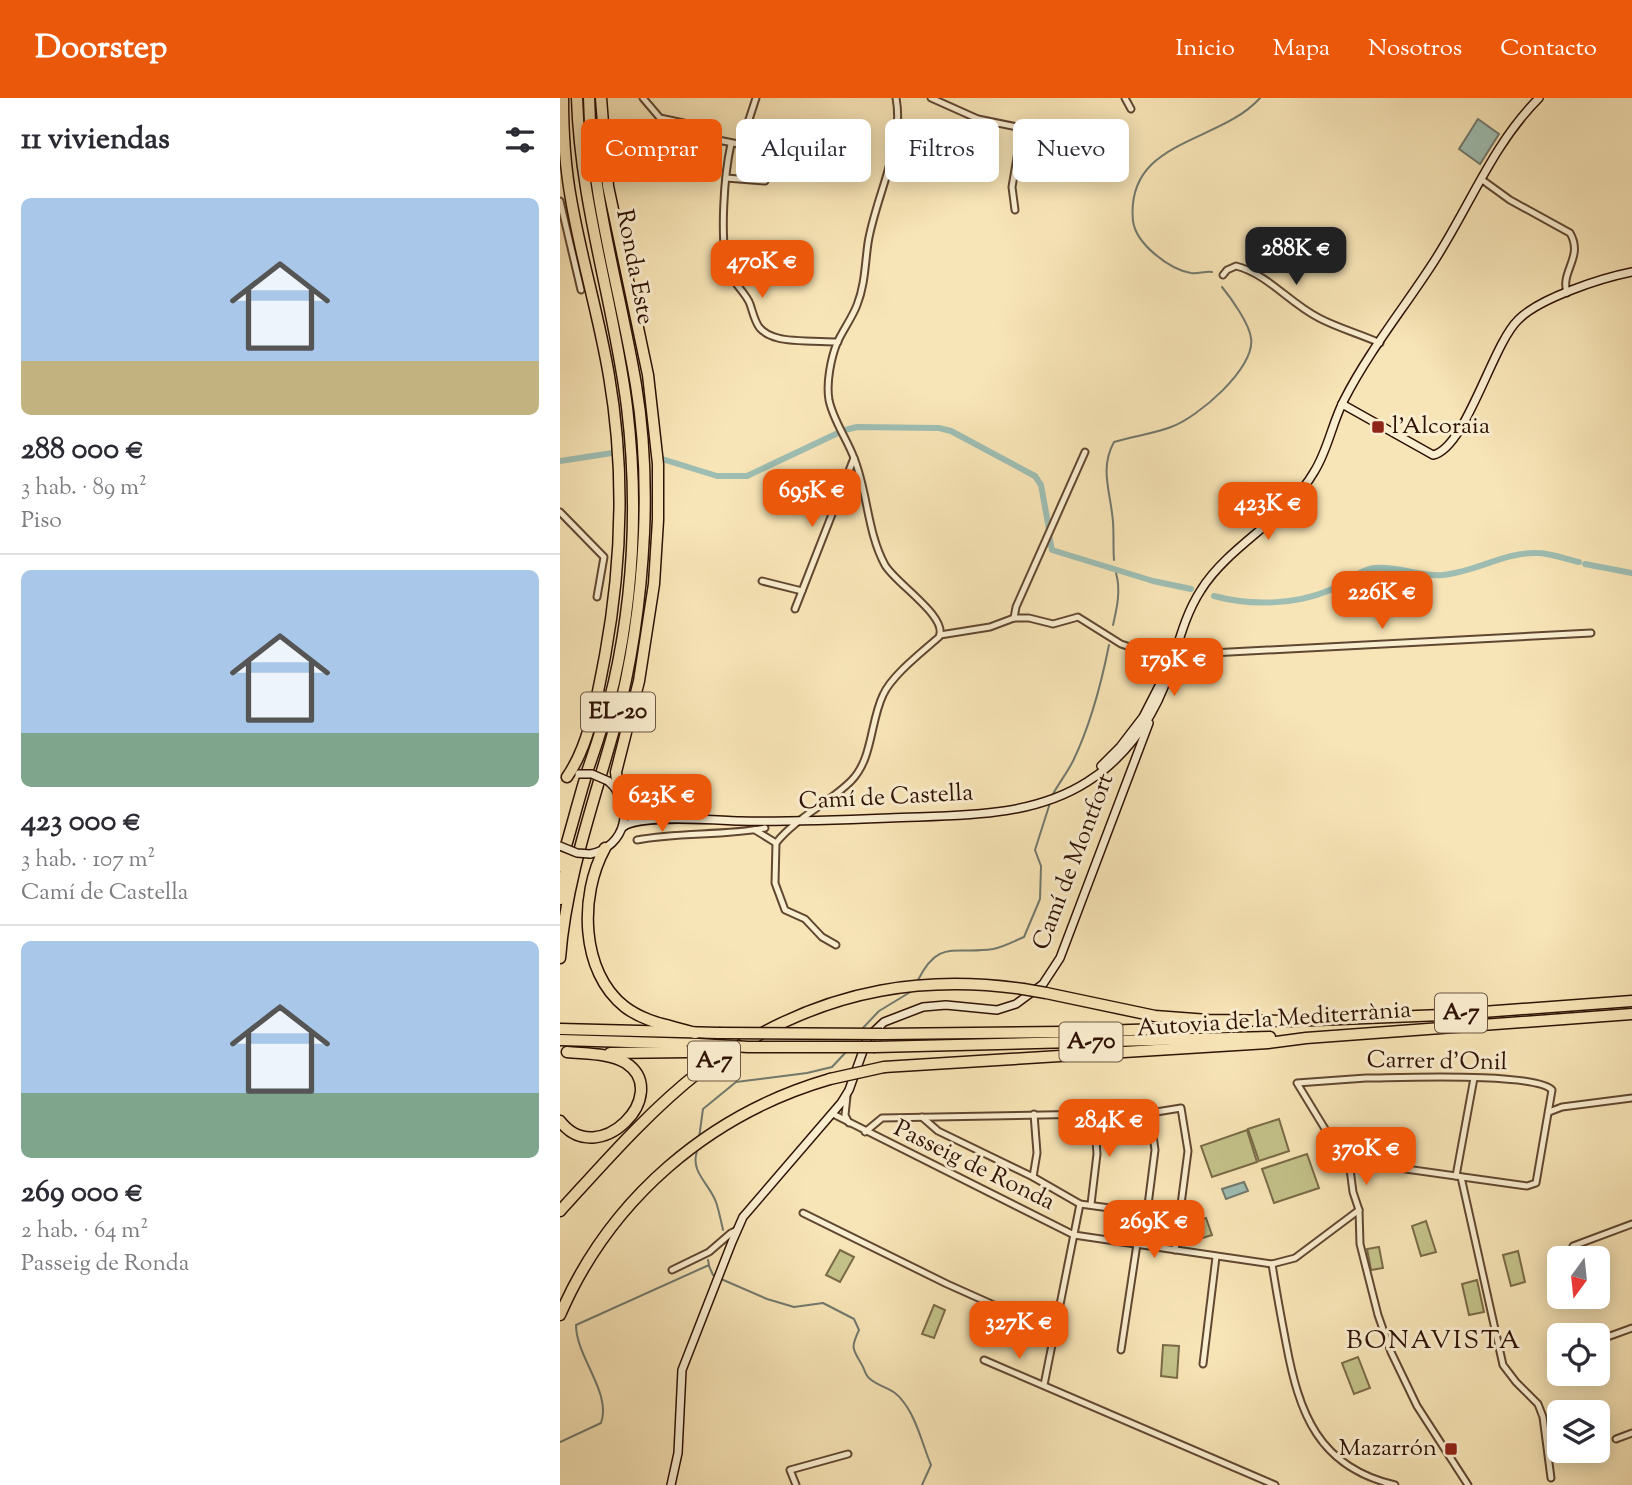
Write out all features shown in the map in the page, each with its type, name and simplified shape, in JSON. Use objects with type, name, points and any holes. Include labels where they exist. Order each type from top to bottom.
[{"type":"highway","points":[[563,98],[565,153],[571,198],[605,353],[619,459],[621,503],[617,569],[603,668],[580,756],[563,780]]},
{"type":"highway","name":"Ronda Este","points":[[574,98],[588,206],[622,375],[632,462],[631,561],[627,601],[614,683],[593,759]]},
{"type":"highway","name":"Ronda Este","points":[[560,958],[576,867],[633,645],[644,531],[643,444],[636,388],[596,182],[589,98]]},
{"type":"highway","points":[[601,98],[608,186],[644,353],[658,464],[654,584],[639,681],[616,772],[620,794]]},
{"type":"highway","points":[[560,866],[593,759]]},
{"type":"highway","name":"EL-20","points":[[560,899],[593,759]]},
{"type":"highway","points":[[605,848],[594,880],[589,921],[590,947],[599,974],[615,998],[635,1013],[650,1021],[695,1033]]},
{"type":"highway","name":"Autovia de la Mediterrània","points":[[560,1210],[658,1108],[709,1065],[791,1017],[859,994],[944,983],[992,984],[1155,1016],[1290,1021],[1442,1015],[1632,1001]]},
{"type":"highway","name":"Autovia de la Mediterrània","points":[[560,1315],[584,1266],[613,1224],[665,1167],[707,1136],[764,1103],[830,1079],[884,1067],[1268,1043],[1632,1014]]},
{"type":"highway","name":"A-70","points":[[562,1029],[695,1033],[1077,1032],[1252,1026],[1290,1021]]},
{"type":"highway","name":"A-70","points":[[561,1040],[748,1047],[875,1047],[1306,1038]]},
{"type":"highway","points":[[563,1052],[687,1052],[748,1047]]},
{"type":"highway","points":[[560,1121],[581,1136],[600,1137],[634,1114],[641,1095],[638,1077],[625,1063],[602,1055],[563,1052]]},
{"type":"main road","name":"Camí de Castella","points":[[623,827],[636,821],[798,821],[1004,811],[1037,804],[1092,779],[1118,757],[1149,712],[1201,589],[1299,493],[1314,473],[1342,404],[1434,262],[1481,179],[1518,121],[1539,98]]},
{"type":"main road","points":[[1342,404],[1433,455],[1439,453],[1461,426],[1507,331],[1520,317],[1567,293],[1632,272]]},
{"type":"main road","name":"Camí de Castella","points":[[1076,787],[1102,765],[1149,712]]},
{"type":"main road","name":"Camí de Montfort","points":[[671,1485],[678,1453],[682,1370],[743,1217],[833,1114],[849,1090],[868,1037],[884,1023],[923,1007],[946,1004],[997,1010],[1016,1004],[1043,984],[1060,958],[1140,751],[1149,712]]},
{"type":"main road","points":[[1129,744],[1140,751]]},
{"type":"main road","points":[[1102,765],[1129,744]]},
{"type":"main road","points":[[1129,744],[1132,766]]},
{"type":"main road","name":"Camí de Montfort","points":[[1118,757],[1129,761],[1132,766]]},
{"type":"main road","name":"Camí de Castella","points":[[563,780],[579,774],[592,774],[608,781],[639,810],[693,820]]},
{"type":"main road","points":[[560,846],[577,853],[590,854],[605,848],[618,837],[623,827],[625,812],[620,794]]},
{"type":"street","points":[[643,98],[660,118],[707,128],[713,139],[731,144],[742,141],[756,98]]},
{"type":"street","points":[[896,98],[892,150],[868,242],[862,289],[857,306],[838,342],[828,398],[854,458],[872,529],[885,565],[898,582],[926,606],[940,624],[940,635]]},
{"type":"street","points":[[931,98],[978,119],[1021,128],[1012,187],[1015,210]]},
{"type":"street","points":[[1125,98],[1131,109]]},
{"type":"street","points":[[731,144],[726,177],[724,232],[727,269],[749,301],[754,321],[760,329],[779,339],[838,342]]},
{"type":"street","points":[[726,177],[736,178]]},
{"type":"street","points":[[1481,179],[1510,200],[1570,233],[1574,239],[1575,254],[1564,284],[1567,293]]},
{"type":"street","points":[[560,201],[581,290]]},
{"type":"street","points":[[1223,275],[1236,266],[1258,273],[1294,303],[1319,318],[1380,343]]},
{"type":"street","points":[[1014,618],[1016,607],[1085,452]]},
{"type":"street","points":[[795,609],[854,458]]},
{"type":"street","points":[[560,512],[604,558],[597,597]]},
{"type":"street","points":[[762,581],[802,592]]},
{"type":"street","points":[[836,945],[822,937],[805,919],[785,909],[775,883],[776,843],[798,821],[852,780],[862,764],[883,694],[904,668],[940,635],[990,627],[1014,618],[1029,618],[1053,624],[1078,617],[1121,644],[1173,658],[1591,633]]},
{"type":"street","points":[[637,840],[662,835],[765,828]]},
{"type":"street","points":[[755,830],[776,843]]},
{"type":"street","name":"Carrer d'Onil","points":[[1347,1159],[1336,1147],[1297,1083],[1366,1078],[1513,1079],[1547,1085],[1552,1090],[1549,1112]]},
{"type":"street","points":[[1474,1078],[1458,1176],[1503,1365],[1538,1404],[1543,1417],[1551,1478]]},
{"type":"street","points":[[849,1090],[845,1115],[849,1123]]},
{"type":"street","points":[[1468,1485],[1417,1406],[1391,1352],[1378,1315],[1360,1244],[1359,1210],[1350,1169],[1345,1164],[1347,1159],[1527,1186],[1536,1183],[1549,1112],[1562,1107],[1632,1098]]},
{"type":"street","points":[[865,1132],[882,1118],[1150,1113],[1181,1108],[1188,1152],[1175,1250]]},
{"type":"street","points":[[1091,1204],[1097,1154],[1094,1113]]},
{"type":"street","points":[[922,1117],[938,1132],[1080,1204],[1147,1213],[1155,1150],[1150,1113]]},
{"type":"street","name":"Passeig de Ronda","points":[[833,1114],[1074,1235],[1272,1264],[1295,1258],[1359,1210]]},
{"type":"street","points":[[1033,1178],[1037,1153],[1034,1114]]},
{"type":"street","points":[[1350,1169],[1356,1162]]},
{"type":"street","points":[[1044,1385],[1080,1204]]},
{"type":"street","points":[[803,1213],[947,1284],[1054,1332]]},
{"type":"street","points":[[1573,1246],[1632,1224]]},
{"type":"street","points":[[672,1270],[709,1252],[737,1230]]},
{"type":"street","points":[[1121,1350],[1137,1244]]},
{"type":"street","points":[[1203,1364],[1216,1257]]},
{"type":"street","points":[[1272,1264],[1294,1388],[1311,1427],[1330,1451],[1350,1468],[1377,1481],[1395,1485]]},
{"type":"street","points":[[1610,1336],[1632,1328]]},
{"type":"street","points":[[984,1360],[1275,1485]]},
{"type":"street","points":[[1616,1439],[1632,1433]]},
{"type":"street","points":[[796,1485],[790,1470],[848,1454]]},
{"type":"shaded area","points":[[1279,1119],[1289,1151],[1259,1161],[1248,1129]]},
{"type":"shaded area","points":[[1247,1130],[1257,1162],[1212,1177],[1201,1146]]},
{"type":"shaded area","points":[[1307,1154],[1319,1188],[1274,1203],[1262,1169]]},
{"type":"shaded area","points":[[1206,1218],[1212,1235],[1196,1240],[1189,1223]]},
{"type":"shaded area","points":[[1426,1221],[1436,1252],[1421,1256],[1412,1226]]},
{"type":"shaded area","points":[[1379,1247],[1383,1268],[1371,1270],[1367,1249]]},
{"type":"shaded area","points":[[840,1250],[854,1257],[840,1282],[826,1275]]},
{"type":"shaded area","points":[[1518,1251],[1525,1282],[1511,1286],[1503,1255]]},
{"type":"shaded area","points":[[1477,1280],[1484,1312],[1469,1315],[1462,1284]]},
{"type":"shaded area","points":[[934,1305],[945,1310],[934,1338],[922,1334]]},
{"type":"shaded area","points":[[1163,1345],[1179,1346],[1177,1378],[1161,1376]]},
{"type":"shaded area","points":[[1358,1357],[1370,1388],[1354,1394],[1342,1363]]},
{"type":"water","points":[[1478,119],[1499,134],[1480,164],[1459,149]]},
{"type":"water","points":[[1244,1182],[1248,1191],[1226,1199],[1222,1189]]},
{"type":"waterway","points":[[1212,272],[1182,271],[1147,247],[1135,230],[1134,194],[1144,174],[1159,158],[1222,125],[1260,98]]},
{"type":"waterway","points":[[1114,560],[1113,522],[1107,481],[1107,462],[1114,442],[1164,429],[1195,414],[1235,377],[1250,350],[1251,338],[1247,325],[1222,287]]},
{"type":"waterway","points":[[845,430],[857,427],[939,428],[951,431],[1035,476],[1041,485],[1049,529]]},
{"type":"waterway","points":[[662,459],[717,476],[747,476],[838,433]]},
{"type":"waterway","points":[[560,461],[612,453]]},
{"type":"waterway","points":[[1049,535],[1052,550],[1153,581],[1191,589]]},
{"type":"waterway","points":[[1214,596],[1258,602],[1302,599],[1330,590],[1363,571],[1374,568],[1443,575],[1513,556],[1537,553],[1579,562]]},
{"type":"waterway","points":[[1585,564],[1632,573]]},
{"type":"waterway","points":[[1113,625],[1118,592],[1116,573]]},
{"type":"waterway","points":[[1053,794],[1073,761],[1085,733],[1099,690],[1109,645]]},
{"type":"waterway","points":[[918,980],[933,958],[941,953],[993,949],[1024,937],[1040,899],[1041,866],[1035,850],[1050,803]]},
{"type":"waterway","points":[[861,1030],[879,1011],[912,991]]},
{"type":"waterway","points":[[699,1138],[703,1109],[736,1082],[832,1067],[846,1052]]},
{"type":"waterway","points":[[697,1151],[696,1165],[716,1202],[723,1230]]},
{"type":"waterway","points":[[560,1442],[601,1423],[603,1411],[598,1387],[581,1350],[576,1325],[709,1265],[708,1260]]},
{"type":"waterway","points":[[709,1266],[713,1275]]},
{"type":"waterway","points":[[721,1279],[767,1299],[794,1307],[823,1303],[854,1319],[859,1330],[854,1349],[866,1374],[901,1398],[916,1425],[931,1465],[922,1485]]},
{"type":"place","name":"l'Alcoraia","points":[[1378,427]]},
{"type":"place","name":"Mazarrón","points":[[1451,1449]]},
{"type":"district","name":"BONAVISTA","points":[[1434,1341]]}]
